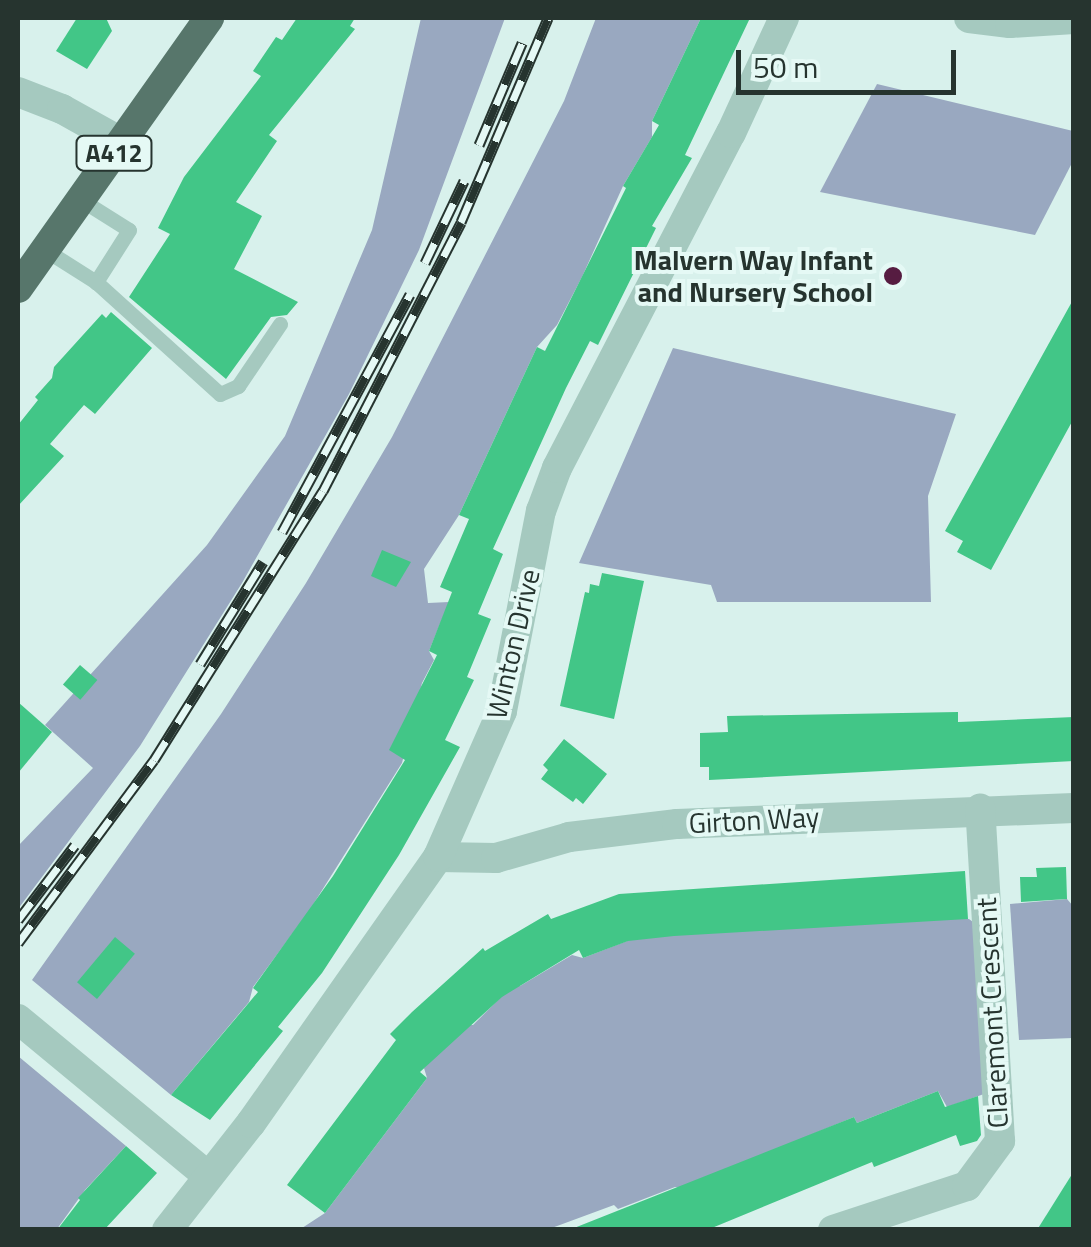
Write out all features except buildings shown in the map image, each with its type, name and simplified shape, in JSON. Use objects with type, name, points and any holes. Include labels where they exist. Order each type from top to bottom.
[{"type":"main road","name":"A412","points":[[18,288],[210,18]]},
{"type":"street","name":"Winton Drive","points":[[167,1230],[438,857],[502,711],[541,511],[557,468],[731,133],[784,18]]},
{"type":"street","points":[[969,18],[1010,23],[1074,19]]},
{"type":"street","points":[[18,92],[62,109],[121,142]]},
{"type":"street","name":"Girton Way","points":[[438,857],[496,858],[568,838],[676,824],[1074,808]]},
{"type":"street","name":"Claremont Crescent","points":[[833,1230],[967,1186],[1000,1141],[980,809]]},
{"type":"street","points":[[20,1021],[208,1176]]},
{"type":"lane","points":[[83,201],[129,230],[96,282]]},
{"type":"lane","points":[[48,250],[96,282],[211,390],[220,394],[238,386],[280,324]]},
{"type":"shaded area","points":[[421,18],[505,18],[419,250],[349,394],[242,583],[140,746],[18,909],[18,846],[93,768],[45,725],[207,545],[285,436],[372,230]]},
{"type":"shaded area","points":[[596,18],[701,18],[652,121],[652,137],[623,186],[582,277],[557,325],[537,347],[459,515],[424,569],[428,603],[449,602],[429,651],[434,660],[422,683],[402,763],[309,911],[253,987],[249,1002],[171,1095],[32,980],[221,714],[306,583],[392,437],[564,101]]},
{"type":"shaded area","points":[[877,84],[1073,131],[1073,161],[1035,235],[820,192]]},
{"type":"shaded area","points":[[673,348],[956,414],[928,496],[931,602],[717,602],[711,585],[579,563]]},
{"type":"shaded area","points":[[1067,899],[1073,906],[1073,1038],[1019,1040],[1010,904]]},
{"type":"shaded area","points":[[969,919],[977,925],[984,1094],[947,1107],[938,1091],[857,1123],[854,1117],[682,1188],[675,1187],[618,1209],[614,1205],[549,1229],[299,1230],[325,1213],[427,1078],[424,1068],[516,982],[520,986],[572,955],[583,958],[640,936]]},
{"type":"shaded area","points":[[18,1056],[126,1146],[85,1190],[57,1229],[18,1229]]},
{"type":"railway","points":[[18,943],[154,760],[323,491],[461,222],[548,18]]},
{"type":"railway","points":[[479,145],[522,43]]},
{"type":"railway","points":[[425,263],[464,181]]},
{"type":"railway","points":[[282,532],[410,294]]},
{"type":"railway","points":[[200,664],[263,562]]},
{"type":"railway","points":[[18,920],[75,845]]},
{"type":"place","name":"Malvern Way Infant and Nursery School","points":[[893,276]]}]
